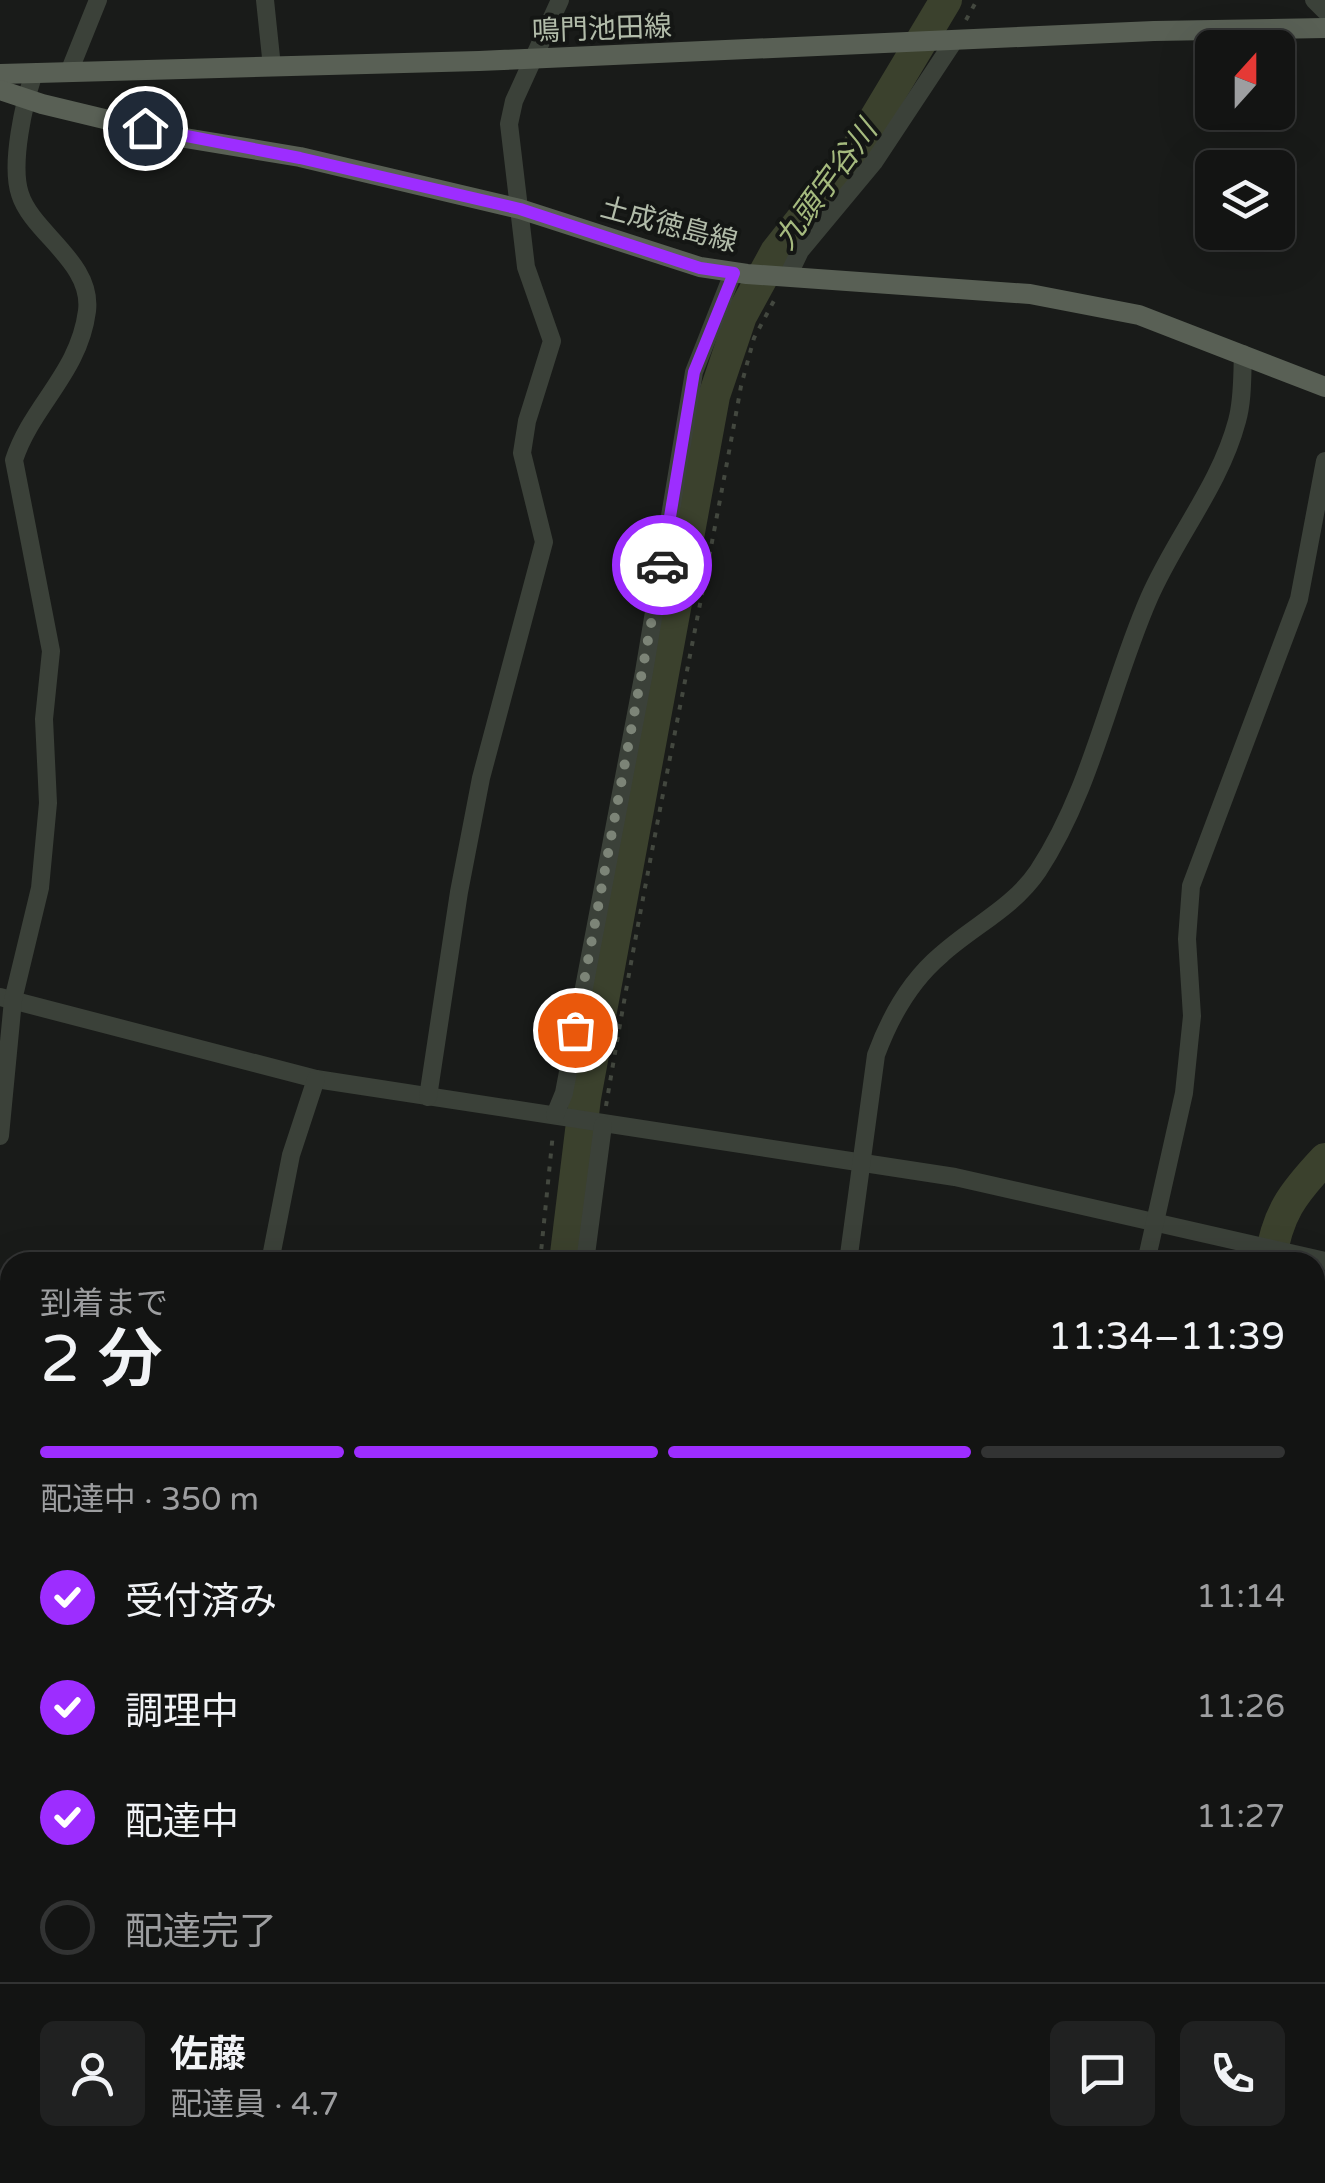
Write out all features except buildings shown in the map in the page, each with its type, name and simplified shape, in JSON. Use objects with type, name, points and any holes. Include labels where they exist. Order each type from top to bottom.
[{"type":"main road","name":"鳴門池田線","points":[[0,74],[533,60],[1325,28]]},
{"type":"main road","name":"土成徳島線","points":[[0,90],[179,137],[300,158],[520,209],[700,268],[1030,294],[1139,314],[1325,387]]},
{"type":"street","points":[[69,72],[98,0]]},
{"type":"street","points":[[265,0],[272,67]]},
{"type":"street","points":[[428,1097],[459,892],[482,778],[544,542],[522,453],[527,421],[552,341],[532,291],[509,124],[514,100],[560,0]]},
{"type":"street","points":[[1314,0],[1325,11]]},
{"type":"street","points":[[784,276],[874,162],[948,42]]},
{"type":"street","points":[[0,1136],[7,998],[40,888],[48,803],[44,719],[51,650],[14,460],[23,433],[62,382],[81,336],[88,306],[76,268],[20,195],[18,158],[26,98],[34,73]]},
{"type":"street","points":[[558,1116],[644,672],[694,372],[740,274]]},
{"type":"street","points":[[849,1252],[876,1056],[899,1003],[940,956],[1014,900],[1036,873],[1061,830],[1149,598],[1215,476],[1236,425],[1244,354]]},
{"type":"street","points":[[1148,1252],[1186,1074],[1192,1016],[1186,939],[1191,886],[1299,598],[1325,461]]},
{"type":"street","points":[[7,998],[316,1080],[1021,1190],[1280,1252]]},
{"type":"street","points":[[272,1252],[286,1172],[316,1080]]},
{"type":"street","points":[[587,1252],[600,1125]]},
{"type":"path","points":[[600,1125],[742,386],[754,338],[784,276]]},
{"type":"path","points":[[541,1252],[558,1116]]},
{"type":"waterway","name":"九頭宇谷川","points":[[566,1252],[585,1098],[714,396],[741,316],[776,252],[855,152],[946,0]]},
{"type":"waterway","points":[[1272,1252],[1288,1206],[1325,1159]]},
{"type":"way so far","points":[[575,1030],[662,565]]},
{"type":"route","points":[[145,128],[300,158],[520,209],[700,268],[734,273],[709,326],[694,372],[662,565]]}]
